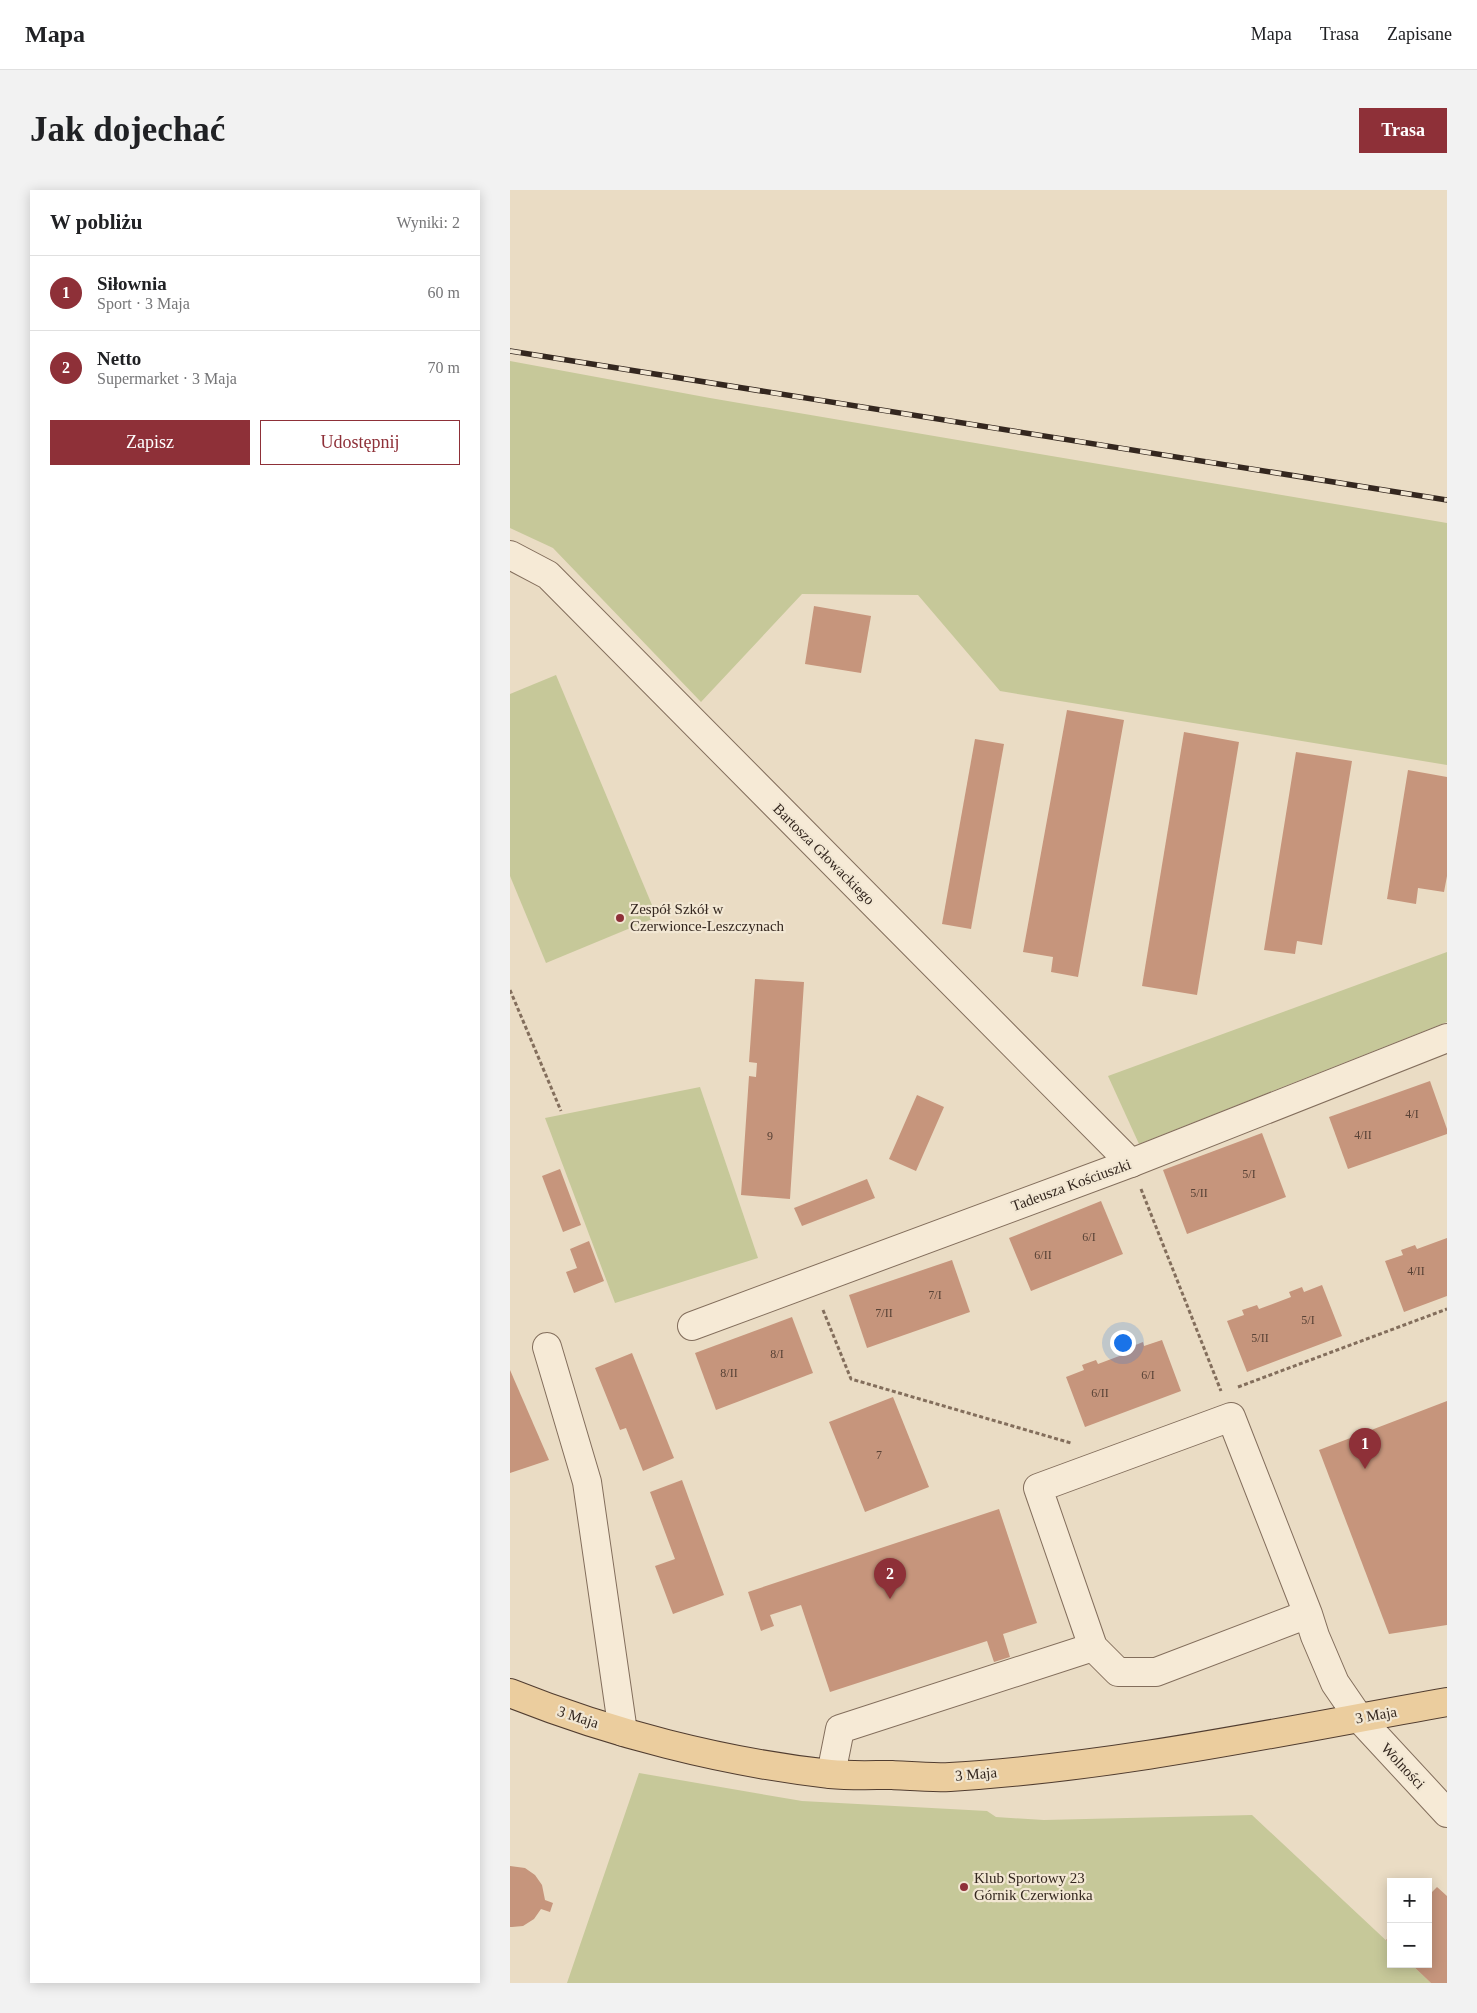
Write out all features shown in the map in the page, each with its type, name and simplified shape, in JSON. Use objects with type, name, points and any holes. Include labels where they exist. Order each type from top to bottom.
[{"type":"main road","name":"3 Maja","points":[[510,1693],[559,1712],[623,1732],[727,1758],[831,1774],[948,1777],[1087,1764],[1447,1702]]},
{"type":"street","name":"Bartosza Głowackiego","points":[[510,555],[548,575],[1131,1163]]},
{"type":"street","name":"Tadeusza Kościuszki","points":[[692,1326],[1131,1163],[1447,1038]]},
{"type":"street","points":[[547,1347],[587,1482],[623,1732]]},
{"type":"street","name":"Wolności","points":[[1227,1405],[1315,1636],[1335,1683],[1360,1718],[1447,1813]]},
{"type":"street","points":[[1227,1405],[1038,1488],[1093,1647],[1118,1672],[1156,1672],[1308,1614]]},
{"type":"street","points":[[831,1774],[840,1729],[1093,1647]]},
{"type":"path","points":[[510,990],[561,1111]]},
{"type":"path","points":[[1131,1163],[1227,1405],[1447,1309]]},
{"type":"path","points":[[811,1281],[851,1379],[1073,1444]]},
{"type":"green space","points":[[510,361],[710,398],[1447,523],[1447,765],[1000,691],[918,595],[802,594],[701,702],[553,548],[510,528]]},
{"type":"green space","points":[[556,675],[657,917],[546,963],[510,876],[510,694]]},
{"type":"green space","points":[[1447,952],[1447,1022],[1139,1144],[1108,1076]]},
{"type":"green space","points":[[700,1087],[758,1258],[615,1303],[545,1118]]},
{"type":"green space","name":"Klub Sportowy 23 Górnik Czerwionka","points":[[639,1773],[802,1801],[987,1811],[996,1817],[1044,1820],[1252,1815],[1387,1941],[1387,1968],[1415,1968],[1431,1983],[567,1983]]},
{"type":"building","points":[[814,606],[871,616],[861,673],[805,664]]},
{"type":"building","points":[[1067,710],[1124,720],[1078,977],[1051,972],[1053,957],[1023,952]]},
{"type":"building","points":[[1184,732],[1239,742],[1197,995],[1142,986]]},
{"type":"building","points":[[975,739],[1004,744],[971,929],[942,924]]},
{"type":"building","points":[[1296,752],[1352,761],[1322,945],[1297,941],[1295,954],[1264,950]]},
{"type":"building","points":[[1408,770],[1447,777],[1447,876],[1444,892],[1418,888],[1416,904],[1387,899]]},
{"type":"building","points":[[755,979],[804,982],[790,1199],[741,1195],[749,1076],[756,1077],[757,1063],[749,1062]]},
{"type":"building","points":[[1430,1081],[1447,1129],[1447,1134],[1348,1169],[1329,1117]]},
{"type":"building","points":[[917,1095],[944,1107],[916,1171],[889,1159]]},
{"type":"building","points":[[1262,1133],[1286,1197],[1187,1234],[1163,1170]]},
{"type":"building","points":[[560,1169],[581,1225],[563,1232],[542,1176]]},
{"type":"building","points":[[867,1179],[875,1198],[802,1226],[794,1208]]},
{"type":"building","points":[[1101,1201],[1123,1254],[1031,1291],[1009,1238]]},
{"type":"building","points":[[1447,1238],[1447,1296],[1404,1312],[1385,1261],[1403,1255],[1401,1250],[1415,1245],[1417,1249]]},
{"type":"building","points":[[589,1241],[604,1281],[574,1293],[566,1272],[577,1268],[570,1249]]},
{"type":"building","points":[[952,1260],[970,1312],[867,1348],[849,1295]]},
{"type":"building","points":[[1322,1285],[1342,1336],[1247,1372],[1227,1321],[1244,1315],[1242,1310],[1257,1305],[1259,1309],[1291,1297],[1289,1292],[1302,1287],[1304,1292]]},
{"type":"building","points":[[792,1317],[813,1373],[716,1410],[695,1353]]},
{"type":"building","points":[[1162,1340],[1181,1391],[1085,1427],[1066,1377],[1084,1370],[1082,1365],[1096,1360],[1098,1364],[1130,1352],[1128,1348],[1143,1342],[1144,1346]]},
{"type":"building","points":[[632,1353],[674,1458],[643,1471],[626,1428],[620,1430],[595,1368]]},
{"type":"building","points":[[510,1370],[549,1460],[510,1473]]},
{"type":"building","points":[[893,1397],[929,1487],[865,1512],[829,1422]]},
{"type":"building","points":[[1447,1401],[1447,1625],[1389,1634],[1319,1450]]},
{"type":"building","points":[[682,1480],[724,1595],[673,1614],[655,1566],[675,1559],[650,1492]]},
{"type":"building","points":[[999,1509],[1037,1623],[1003,1634],[1010,1657],[994,1662],[987,1641],[830,1692],[801,1605],[770,1615],[774,1626],[761,1631],[748,1592]]},
{"type":"building","points":[[510,1866],[525,1868],[535,1875],[542,1885],[545,1900],[553,1903],[550,1912],[541,1909],[534,1919],[523,1926],[510,1927]]},
{"type":"building","points":[[1437,1887],[1447,1896],[1447,1983],[1431,1983],[1415,1968],[1432,1968],[1432,1892]]},
{"type":"railway","points":[[510,351],[1447,500]]},
{"type":"place","name":"Zespół Szkół w Czerwionce-Leszczynach","points":[[620,918]]},
{"type":"place","name":"Siłownia","points":[[1365,1469]]},
{"type":"place","name":"Netto","points":[[890,1599]]},
{"type":"place","name":"Klub Sportowy 23 Górnik Czerwionka","points":[[964,1887]]}]
